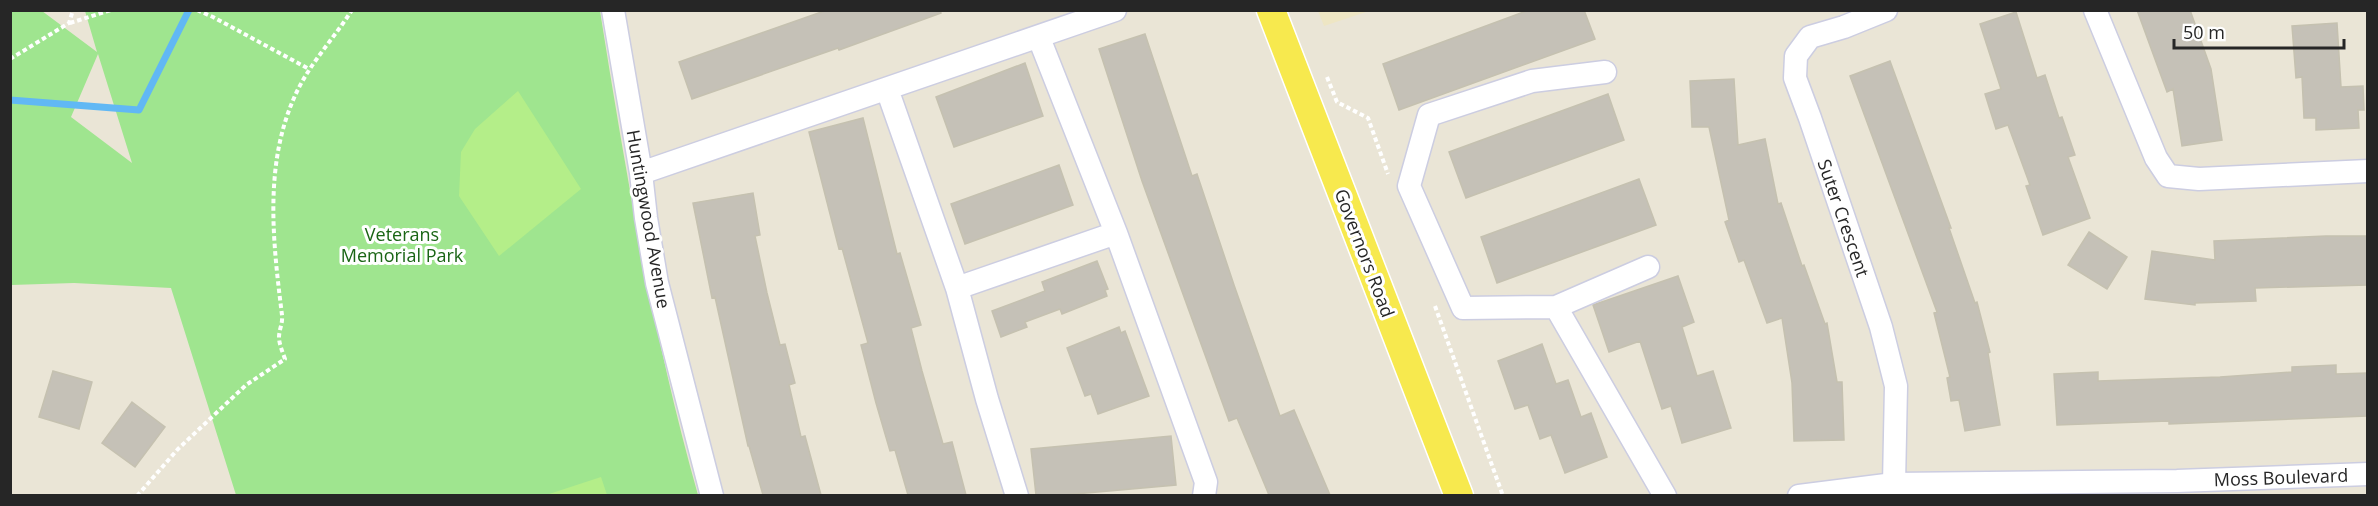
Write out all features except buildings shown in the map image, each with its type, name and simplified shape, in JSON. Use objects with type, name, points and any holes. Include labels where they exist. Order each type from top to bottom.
[{"type":"main road","name":"Governors Road","points":[[1274,11],[1459,495]]},
{"type":"street","name":"Huntingwood Avenue","points":[[613,10],[657,283],[712,495]]},
{"type":"street","points":[[641,173],[1115,10]]},
{"type":"street","name":"Suter Crescent","points":[[1886,10],[1844,27],[1810,37],[1796,56],[1795,78],[1881,327],[1896,386],[1894,484]]},
{"type":"street","points":[[2095,10],[2156,158],[2168,176],[2199,179],[2367,171]]},
{"type":"street","points":[[1039,38],[1116,233],[1206,482],[1204,495]]},
{"type":"street","points":[[1605,72],[1532,81],[1429,115],[1409,186],[1463,308],[1556,307],[1648,267]]},
{"type":"street","points":[[887,89],[957,288],[987,399],[1017,495]]},
{"type":"street","points":[[957,288],[1116,233]]},
{"type":"street","points":[[1556,307],[1665,495]]},
{"type":"street","name":"Moss Boulevard","points":[[1799,495],[1894,484],[2177,488],[2367,474]]},
{"type":"path","points":[[69,23],[73,10]]},
{"type":"path","points":[[10,59],[69,23],[111,10]]},
{"type":"path","points":[[197,10],[309,69]]},
{"type":"path","points":[[138,495],[178,449],[246,386],[285,359],[279,338],[283,321],[273,240],[277,151],[294,96],[309,69],[352,10]]},
{"type":"path","points":[[1326,75],[1338,102],[1368,118],[1392,184]]},
{"type":"path","points":[[1432,296],[1503,495]]},
{"type":"shaded area","points":[[1318,11],[1369,11],[1324,26]]},
{"type":"green space","name":"Veterans Memorial Park","points":[[10,11],[42,11],[97,52],[85,11],[600,11],[654,315],[698,495],[236,495],[171,288],[74,283],[11,285]],"holes":[[[98,54],[132,163],[71,117]]]},
{"type":"green space","points":[[518,91],[581,189],[499,256],[459,196],[461,152],[475,129]]},
{"type":"green space","points":[[601,477],[607,495],[546,495]]},
{"type":"waterway","points":[[10,100],[139,110],[189,10]]}]
